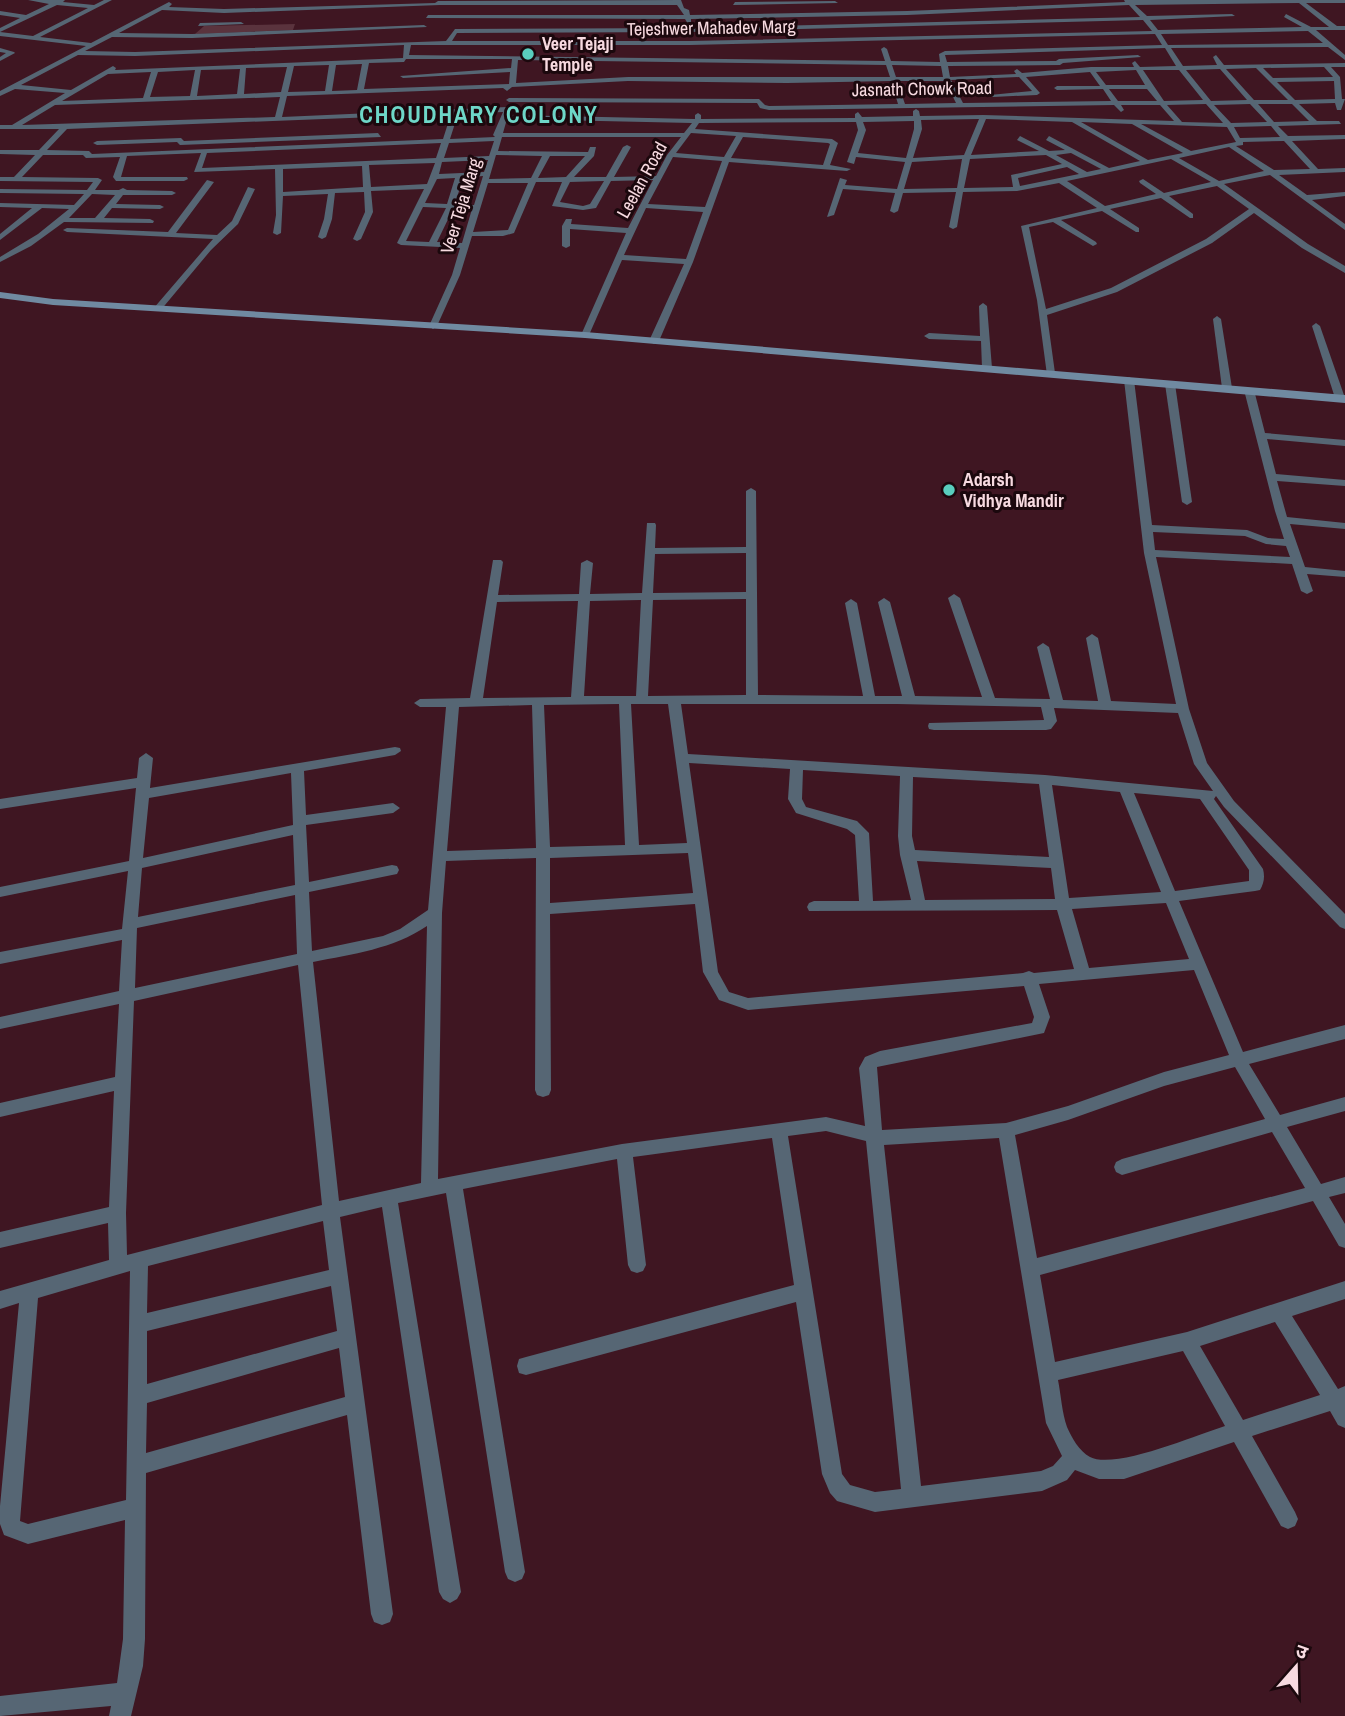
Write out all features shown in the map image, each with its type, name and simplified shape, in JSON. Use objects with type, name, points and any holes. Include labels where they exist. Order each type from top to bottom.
[{"type":"main road","points":[[0,295],[53,302],[585,335],[1343,399]]},
{"type":"street","points":[[30,0],[59,1],[93,7]]},
{"type":"street","points":[[33,38],[109,0]]},
{"type":"street","points":[[1,93],[176,0]]},
{"type":"street","points":[[1023,0],[1031,6]]},
{"type":"street","points":[[0,32],[59,1]]},
{"type":"street","points":[[428,18],[841,14],[1129,2],[1342,1],[1345,6]]},
{"type":"street","points":[[161,8],[303,16],[438,3],[678,2],[681,9],[687,11],[698,120]]},
{"type":"street","points":[[736,4],[834,2],[849,27]]},
{"type":"street","name":"Jasnath Chowk Road","points":[[509,100],[760,101],[761,106],[765,107],[902,106],[958,101],[1017,105],[1208,102],[1191,84],[1146,17],[1129,2]]},
{"type":"street","points":[[1220,2],[1266,53]]},
{"type":"street","points":[[1301,2],[1341,29]]},
{"type":"street","points":[[403,114],[404,61],[412,43],[438,3]]},
{"type":"street","points":[[192,36],[215,11]]},
{"type":"street","points":[[0,13],[28,17]]},
{"type":"street","points":[[297,31],[303,16]]},
{"type":"street","points":[[449,43],[455,31],[849,27],[1232,16]]},
{"type":"street","points":[[1286,16],[1310,29],[1345,58]]},
{"type":"street","points":[[200,25],[250,24]]},
{"type":"street","points":[[111,35],[192,36],[424,27]]},
{"type":"street","name":"Tejeshwer Mahadev Marg","points":[[78,53],[135,54],[412,43],[692,43],[1341,29]]},
{"type":"street","points":[[0,32],[94,45]]},
{"type":"street","points":[[0,43],[15,36]]},
{"type":"street","points":[[1002,50],[1020,76],[1037,92],[958,101],[947,79],[942,54],[945,52],[1048,48],[1329,45]]},
{"type":"street","points":[[1134,47],[1137,58],[1134,62],[1137,68],[1180,124]]},
{"type":"street","points":[[1048,48],[1072,71]]},
{"type":"street","points":[[884,49],[902,106]]},
{"type":"street","points":[[0,50],[12,53],[0,59]]},
{"type":"street","points":[[830,215],[855,155],[862,130],[860,120],[841,81],[836,50]]},
{"type":"street","points":[[782,51],[790,107]]},
{"type":"street","points":[[12,128],[135,54]]},
{"type":"street","points":[[1216,57],[1253,102],[1316,170]]},
{"type":"street","points":[[108,72],[404,61],[1013,64],[1137,58],[1176,60]]},
{"type":"street","name":"Veer Teja Marg","points":[[433,326],[452,286],[470,234],[475,207],[509,100],[509,86],[517,60]]},
{"type":"street","points":[[1272,60],[1278,67]]},
{"type":"street","points":[[360,92],[366,62]]},
{"type":"street","points":[[327,93],[333,63]]},
{"type":"street","points":[[278,118],[291,65]]},
{"type":"street","points":[[55,103],[623,80],[947,79],[1091,69],[1345,65]]},
{"type":"street","points":[[840,187],[900,191],[1017,189],[1240,143],[1240,140],[1345,136],[1341,122],[1342,89],[1337,77],[1326,66]]},
{"type":"street","points":[[240,97],[243,67]]},
{"type":"street","points":[[1259,68],[1314,122]]},
{"type":"street","points":[[192,99],[198,69]]},
{"type":"street","points":[[1091,69],[1132,123],[1189,153]]},
{"type":"street","points":[[403,75],[513,70]]},
{"type":"street","points":[[145,101],[155,71]]},
{"type":"street","points":[[1272,80],[1337,77],[1345,74]]},
{"type":"street","points":[[623,80],[625,100]]},
{"type":"street","points":[[1065,105],[1055,84],[1104,88],[1149,87]]},
{"type":"street","points":[[14,87],[73,92]]},
{"type":"street","points":[[476,111],[477,87]]},
{"type":"street","points":[[439,112],[440,89]]},
{"type":"street","points":[[1011,94],[1017,105]]},
{"type":"street","points":[[1240,140],[1209,103],[1342,101]]},
{"type":"street","points":[[100,110],[108,102]]},
{"type":"street","points":[[894,211],[918,129],[914,105]]},
{"type":"street","points":[[1,128],[476,111],[742,122],[983,117],[1229,125],[1341,122]]},
{"type":"street","points":[[456,112],[434,177],[401,243],[466,246]]},
{"type":"street","points":[[377,146],[383,114]]},
{"type":"street","points":[[953,227],[966,159],[983,117]]},
{"type":"street","points":[[84,126],[92,118]]},
{"type":"street","points":[[604,118],[591,154],[568,179],[555,204],[578,208],[595,204],[627,147]]},
{"type":"street","name":"Leelan Road","points":[[585,335],[643,206],[671,155],[698,120]]},
{"type":"street","points":[[1070,120],[1147,162]]},
{"type":"street","points":[[155,180],[181,141],[189,122]]},
{"type":"street","points":[[80,164],[111,125]]},
{"type":"street","points":[[0,190],[65,127]]},
{"type":"street","points":[[0,152],[170,155],[377,146],[496,137],[689,133],[741,134],[832,142],[826,166]]},
{"type":"street","points":[[654,341],[690,262],[726,160],[741,134]]},
{"type":"street","points":[[97,143],[378,135]]},
{"type":"street","points":[[1020,138],[1087,175]]},
{"type":"street","points":[[1049,138],[1109,170]]},
{"type":"street","points":[[1230,145],[1271,172],[1345,228]]},
{"type":"street","points":[[237,170],[242,152]]},
{"type":"street","points":[[855,155],[908,160],[1069,152]]},
{"type":"street","points":[[204,153],[197,170],[591,154]]},
{"type":"street","points":[[470,234],[510,232],[547,154]]},
{"type":"street","points":[[671,155],[847,169]]},
{"type":"street","points":[[124,156],[117,178],[184,180]]},
{"type":"street","points":[[1172,157],[1218,183],[1305,246],[1345,270]]},
{"type":"street","points":[[357,239],[369,212],[365,163]]},
{"type":"street","points":[[1017,189],[1014,177],[1068,164]]},
{"type":"street","points":[[322,237],[328,219],[328,165]]},
{"type":"street","points":[[277,233],[281,194],[279,168]]},
{"type":"street","points":[[1050,373],[1043,313],[1023,224],[1271,172],[1345,170]]},
{"type":"street","points":[[0,179],[71,174],[97,180],[61,220],[0,260]]},
{"type":"street","points":[[434,177],[460,175],[534,180],[660,178]]},
{"type":"street","points":[[432,244],[450,207],[460,175]]},
{"type":"street","points":[[97,220],[132,180]]},
{"type":"street","points":[[1062,181],[1136,230]]},
{"type":"street","points":[[1143,181],[1190,216]]},
{"type":"street","points":[[170,235],[210,182]]},
{"type":"street","points":[[281,194],[429,186]]},
{"type":"street","points":[[157,309],[218,237],[235,222],[251,189]]},
{"type":"street","points":[[0,190],[172,193]]},
{"type":"street","points":[[1304,198],[1345,194]]},
{"type":"street","points":[[0,205],[75,207]]},
{"type":"street","points":[[421,205],[475,207]]},
{"type":"street","points":[[0,240],[40,206]]},
{"type":"street","points":[[110,206],[160,206]]},
{"type":"street","points":[[643,206],[709,210]]},
{"type":"street","points":[[566,246],[566,226],[578,208]]},
{"type":"street","points":[[1043,313],[1114,290],[1209,241],[1254,209]]},
{"type":"street","points":[[1054,219],[1093,244]]},
{"type":"street","points":[[61,220],[150,221]]},
{"type":"street","points":[[0,222],[18,225]]},
{"type":"street","points":[[566,226],[631,231]]},
{"type":"street","points":[[67,230],[218,237]]},
{"type":"street","points":[[0,240],[22,247]]},
{"type":"street","points":[[621,257],[690,262]]},
{"type":"street","points":[[983,306],[986,368]]},
{"type":"street","points":[[1217,319],[1227,388]]},
{"type":"street","points":[[1316,326],[1343,399]]},
{"type":"street","points":[[929,336],[985,339]]},
{"type":"street","points":[[1129,380],[1150,553],[1183,709],[1201,764],[1222,796],[1345,923]]},
{"type":"street","points":[[1170,384],[1187,502]]},
{"type":"street","points":[[1249,390],[1283,520],[1307,591]]},
{"type":"street","points":[[1261,436],[1345,443]]},
{"type":"street","points":[[1272,477],[1345,483]]},
{"type":"street","points":[[751,491],[752,700]]},
{"type":"street","points":[[1283,520],[1345,526]]},
{"type":"street","points":[[642,700],[651,525]]},
{"type":"street","points":[[1146,528],[1247,533],[1266,541],[1291,543]]},
{"type":"street","points":[[650,551],[750,550]]},
{"type":"street","points":[[1150,553],[1298,565],[1345,574]]},
{"type":"street","points":[[476,703],[496,562]]},
{"type":"street","points":[[577,701],[587,563]]},
{"type":"street","points":[[491,599],[751,596]]},
{"type":"street","points":[[954,598],[990,701]]},
{"type":"street","points":[[884,602],[910,701]]},
{"type":"street","points":[[851,603],[870,701]]},
{"type":"street","points":[[1092,638],[1105,705]]},
{"type":"street","points":[[934,726],[1046,726],[1051,721],[1051,702],[1043,647]]},
{"type":"street","points":[[420,703],[625,700],[990,701],[1183,709]]},
{"type":"street","points":[[625,700],[632,850]]},
{"type":"street","points":[[674,700],[692,848],[711,972],[724,996],[735,1002],[748,1004],[1199,964]]},
{"type":"street","points":[[538,702],[543,909],[543,1090]]},
{"type":"street","points":[[429,1189],[435,913],[453,703]]},
{"type":"street","points":[[0,804],[144,788],[395,751]]},
{"type":"street","points":[[118,1265],[117,1213],[130,929],[146,758]]},
{"type":"street","points":[[681,758],[1045,780],[1222,796]]},
{"type":"street","points":[[797,765],[795,799],[801,810],[852,825],[862,833],[866,906]]},
{"type":"street","points":[[297,766],[305,959],[331,1211],[382,1614]]},
{"type":"street","points":[[907,772],[907,855],[919,906]]},
{"type":"street","points":[[1045,780],[1063,904],[1083,973]]},
{"type":"street","points":[[1125,788],[1238,1059],[1345,1240]]},
{"type":"street","points":[[814,907],[1063,904],[1249,889],[1258,881],[1256,869],[1204,794]]},
{"type":"street","points":[[0,892],[134,865],[300,824],[393,808]]},
{"type":"street","points":[[440,856],[692,848]]},
{"type":"street","points":[[907,855],[1057,863]]},
{"type":"street","points":[[0,958],[302,887],[392,870]]},
{"type":"street","points":[[543,909],[699,898]]},
{"type":"street","points":[[0,1023],[397,937],[435,913]]},
{"type":"street","points":[[912,1497],[876,1138],[866,1075],[871,1062],[1038,1028],[1042,1017],[1029,977]]},
{"type":"street","points":[[0,1300],[139,1259],[331,1211],[453,1183],[624,1151],[826,1124],[839,1125],[876,1138],[906,1139],[1006,1130],[1068,1114],[1164,1079],[1345,1032]]},
{"type":"street","points":[[0,1110],[123,1082]]},
{"type":"street","points":[[1122,1167],[1345,1104]]},
{"type":"street","points":[[779,1130],[832,1474],[844,1494],[875,1502],[1042,1481],[1060,1473],[1074,1457]]},
{"type":"street","points":[[1006,1130],[1056,1423],[1062,1440],[1074,1457],[1090,1469],[1103,1472],[1124,1469],[1339,1398]]},
{"type":"street","points":[[624,1151],[637,1265]]},
{"type":"street","points":[[453,1183],[515,1572]]},
{"type":"street","points":[[1029,1269],[1345,1185]]},
{"type":"street","points":[[389,1198],[450,1592]]},
{"type":"street","points":[[0,1240],[117,1213]]},
{"type":"street","points":[[120,1716],[132,1666],[134,1639],[139,1259]]},
{"type":"street","points":[[139,1324],[339,1276]]},
{"type":"street","points":[[1047,1373],[1187,1341],[1345,1290]]},
{"type":"street","points":[[29,1291],[9,1518],[11,1528],[29,1534],[137,1507]]},
{"type":"street","points":[[527,1366],[803,1291]]},
{"type":"street","points":[[1279,1311],[1339,1398],[1345,1418]]},
{"type":"street","points":[[138,1396],[347,1337]]},
{"type":"street","points":[[1187,1341],[1289,1519]]},
{"type":"street","points":[[138,1465],[356,1403]]},
{"type":"street","points":[[0,1707],[125,1693]]},
{"type":"shaded area","points":[[295,24],[293,30],[195,34],[204,26]]},
{"type":"place","name":"Veer Tejaji Temple","points":[[528,54]]},
{"type":"place","name":"Adarsh Vidhya Mandir","points":[[949,490]]},
{"type":"district","name":"CHOUDHARY COLONY","points":[[479,115]]}]
